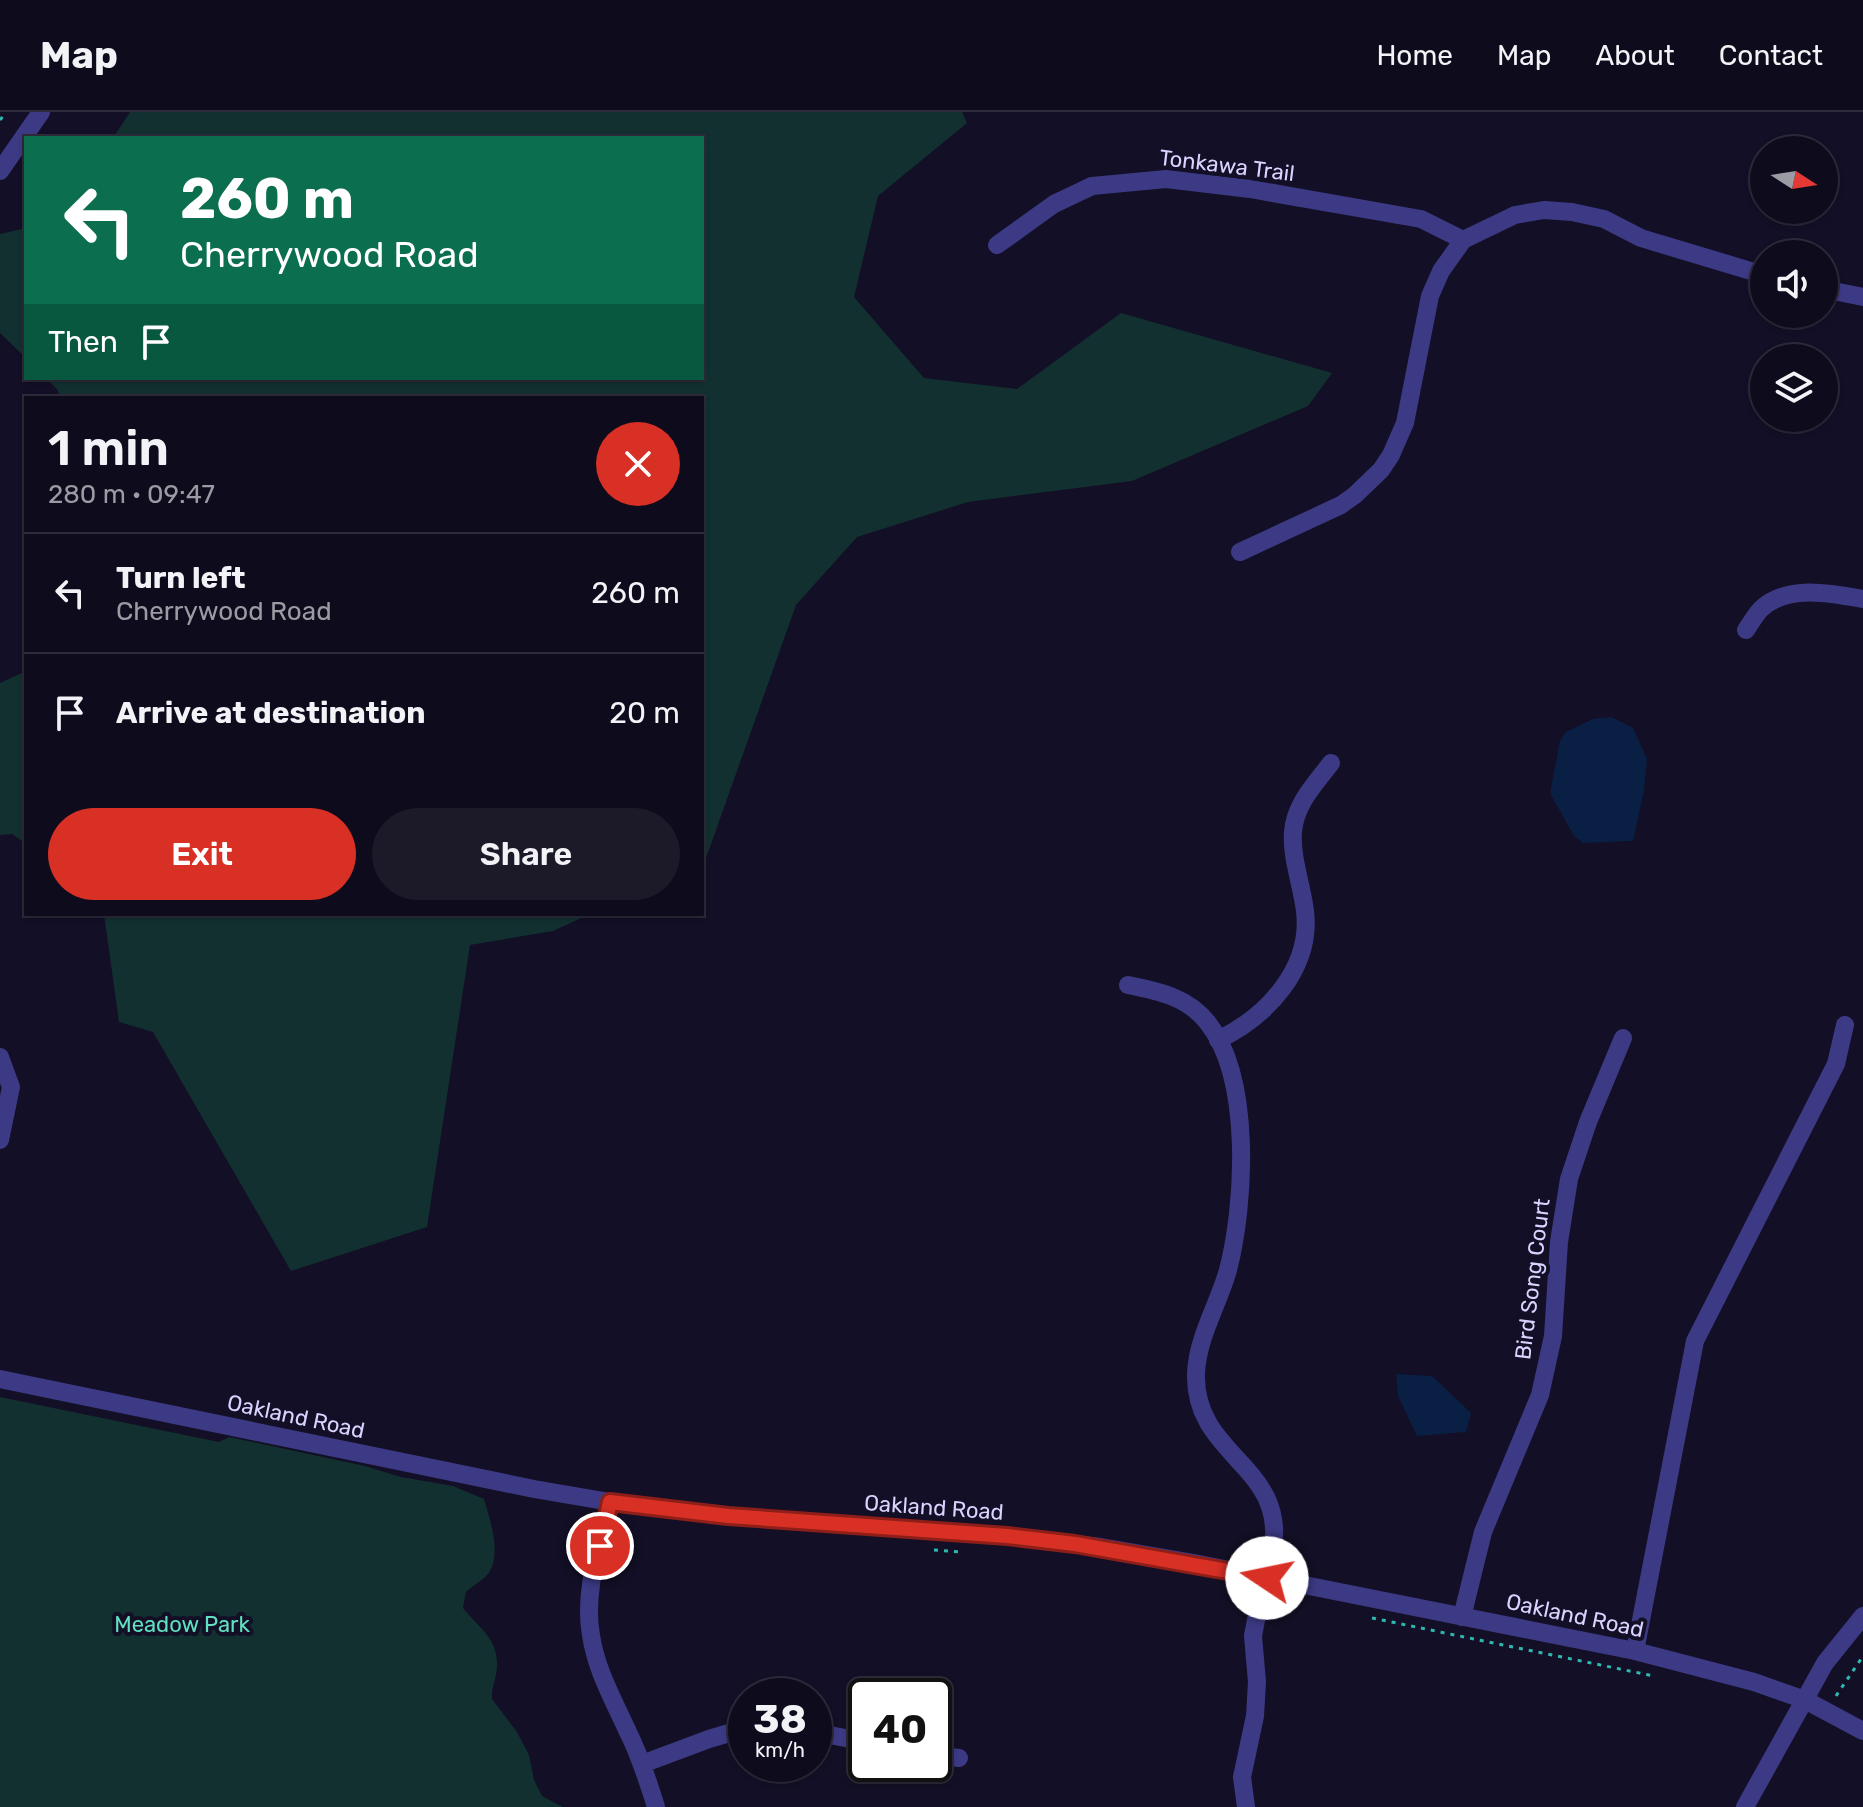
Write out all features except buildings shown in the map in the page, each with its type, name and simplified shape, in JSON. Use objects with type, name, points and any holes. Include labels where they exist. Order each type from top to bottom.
[{"type":"street","points":[[24,136],[41,112]]},
{"type":"street","points":[[0,171],[24,136]]},
{"type":"street","name":"Tonkawa Trail","points":[[997,245],[1054,204],[1092,186],[1166,179],[1250,189],[1421,219],[1463,240]]},
{"type":"street","points":[[1240,552],[1341,505],[1381,470],[1405,423],[1430,296],[1441,271],[1463,240],[1515,215],[1544,210],[1572,212],[1604,219],[1641,238],[1750,271]]},
{"type":"street","points":[[1838,292],[1863,297]]},
{"type":"street","points":[[1746,630],[1762,608],[1783,595],[1835,594],[1863,599]]},
{"type":"street","points":[[1218,1040],[1256,1018],[1276,997],[1293,972],[1302,944],[1306,916],[1293,849],[1293,831],[1304,797],[1331,763]]},
{"type":"street","points":[[1128,985],[1174,996],[1208,1022],[1229,1069],[1240,1128],[1239,1217],[1226,1274],[1201,1345],[1196,1371],[1197,1396],[1206,1422],[1264,1490],[1275,1528],[1253,1636],[1257,1682],[1255,1716],[1242,1777],[1246,1807]]},
{"type":"street","points":[[1635,1651],[1695,1341],[1836,1064],[1845,1025]]},
{"type":"street","name":"Bird Song Court","points":[[1462,1617],[1483,1532],[1540,1395],[1553,1336],[1559,1242],[1569,1179],[1588,1122],[1623,1038]]},
{"type":"street","points":[[0,1057],[11,1087],[0,1140]]},
{"type":"street","name":"Oakland Road","points":[[0,1379],[610,1502],[728,1516],[1007,1536],[1075,1544],[1267,1578],[1635,1651],[1754,1682],[1805,1700],[1863,1731]]},
{"type":"street","points":[[610,1502],[593,1575],[589,1604],[590,1633],[596,1661],[642,1764],[656,1807]]},
{"type":"street","points":[[1745,1807],[1825,1663],[1863,1616]]},
{"type":"street","points":[[642,1764],[728,1733]]},
{"type":"street","points":[[952,1757],[959,1758]]},
{"type":"path","points":[[0,120],[6,112]]},
{"type":"path","points":[[922,1549],[966,1552]]},
{"type":"path","points":[[1364,1616],[1665,1678]]},
{"type":"path","points":[[1827,1711],[1863,1656]]},
{"type":"green space","points":[[130,112],[962,112],[967,123],[878,196],[854,297],[924,378],[1017,389],[1121,313],[1332,373],[1308,406],[1132,481],[968,502],[857,537],[796,605],[704,861],[704,396],[60,396],[48,380],[704,380],[704,136],[114,136]]},
{"type":"green space","points":[[24,228],[24,356],[0,333],[0,234]]},
{"type":"green space","points":[[24,672],[24,843],[12,834],[0,835],[0,683]]},
{"type":"green space","points":[[104,916],[586,916],[553,931],[470,945],[427,1227],[291,1271],[153,1032],[119,1022]]},
{"type":"green space","name":"Meadow Park","points":[[0,1397],[219,1442],[229,1437],[453,1486],[484,1499],[494,1538],[494,1558],[487,1575],[466,1592],[463,1608],[495,1649],[497,1668],[492,1699],[517,1732],[529,1755],[534,1780],[542,1796],[563,1807],[0,1807]]},
{"type":"water","points":[[1611,717],[1633,728],[1647,759],[1644,791],[1633,841],[1583,843],[1574,836],[1550,793],[1560,741],[1566,732],[1593,719]]},
{"type":"water","points":[[1396,1374],[1432,1376],[1471,1413],[1466,1432],[1417,1436],[1398,1396]]},
{"type":"route","points":[[600,1546],[610,1502],[728,1516],[1007,1536],[1101,1547],[1267,1578]]}]
